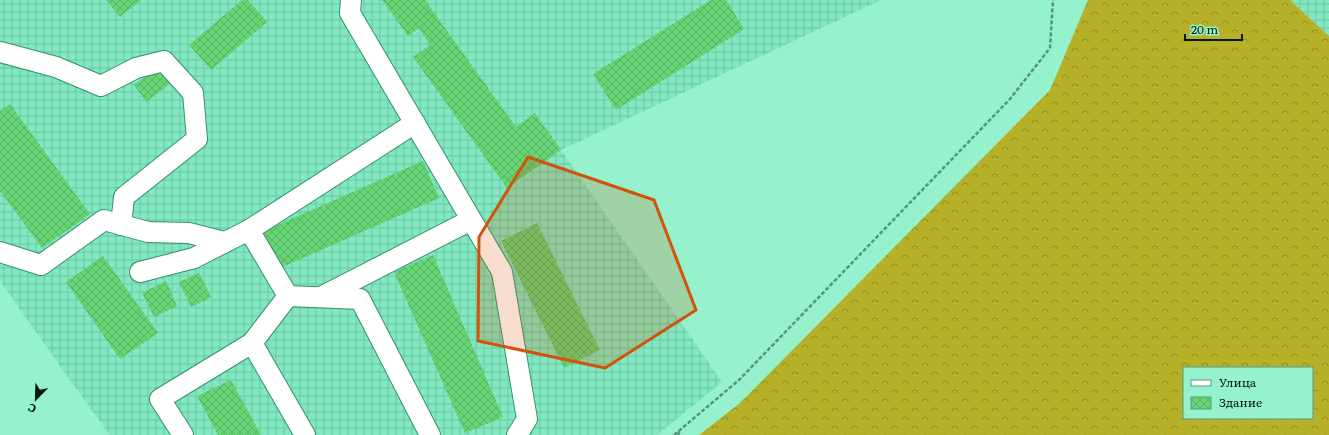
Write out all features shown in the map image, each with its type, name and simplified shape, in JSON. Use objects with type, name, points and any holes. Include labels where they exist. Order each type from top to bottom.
[{"type":"lane","points":[[350,0],[350,13],[502,272],[527,419],[517,435]]},
{"type":"lane","points":[[0,52],[56,67],[101,86],[136,68],[164,61],[193,93],[197,139],[124,197],[121,224]]},
{"type":"lane","points":[[140,272],[194,258],[249,230],[415,123]]},
{"type":"lane","points":[[0,252],[41,265],[104,220],[148,232],[189,233],[224,242]]},
{"type":"lane","points":[[321,297],[471,220]]},
{"type":"lane","points":[[249,230],[288,296]]},
{"type":"lane","points":[[288,296],[360,299],[430,435]]},
{"type":"lane","points":[[183,435],[160,399],[252,343],[288,296]]},
{"type":"lane","points":[[252,343],[305,435]]},
{"type":"path","points":[[674,435],[738,380],[1010,98],[1050,48],[1052,0]]},
{"type":"path","points":[[678,435],[680,429]]},
{"type":"highlighted area","points":[[528,157],[654,200],[696,310],[605,368],[478,341],[479,237]]},
{"type":"shaded area","points":[[0,0],[881,0],[561,150],[722,382],[657,435],[110,435],[0,281]]},
{"type":"shaded area","points":[[1290,0],[1329,0],[1329,36]]},
{"type":"green space","points":[[1088,0],[1290,0],[1329,36],[1329,435],[699,435],[740,403],[1050,90]]},
{"type":"building","points":[[106,0],[141,0],[120,17]]},
{"type":"building","points":[[242,0],[248,0],[267,22],[211,70],[189,45]]},
{"type":"building","points":[[382,0],[425,0],[516,127],[535,113],[561,150],[507,188],[413,57],[430,45],[419,28],[408,36]]},
{"type":"building","points":[[711,0],[726,0],[744,29],[616,110],[593,74]]},
{"type":"building","points":[[158,67],[171,83],[146,102],[134,85]]},
{"type":"building","points":[[10,104],[90,214],[42,248],[0,191],[0,111]]},
{"type":"building","points":[[423,161],[439,198],[278,269],[262,232]]},
{"type":"building","points":[[537,223],[600,350],[564,368],[501,241]]},
{"type":"building","points":[[433,255],[503,417],[465,433],[394,272]]},
{"type":"building","points":[[103,256],[158,333],[120,359],[66,282]]},
{"type":"building","points":[[199,273],[211,297],[191,307],[179,282]]},
{"type":"building","points":[[166,281],[177,306],[154,317],[142,293]]},
{"type":"building","points":[[231,380],[261,435],[218,435],[197,396]]}]
